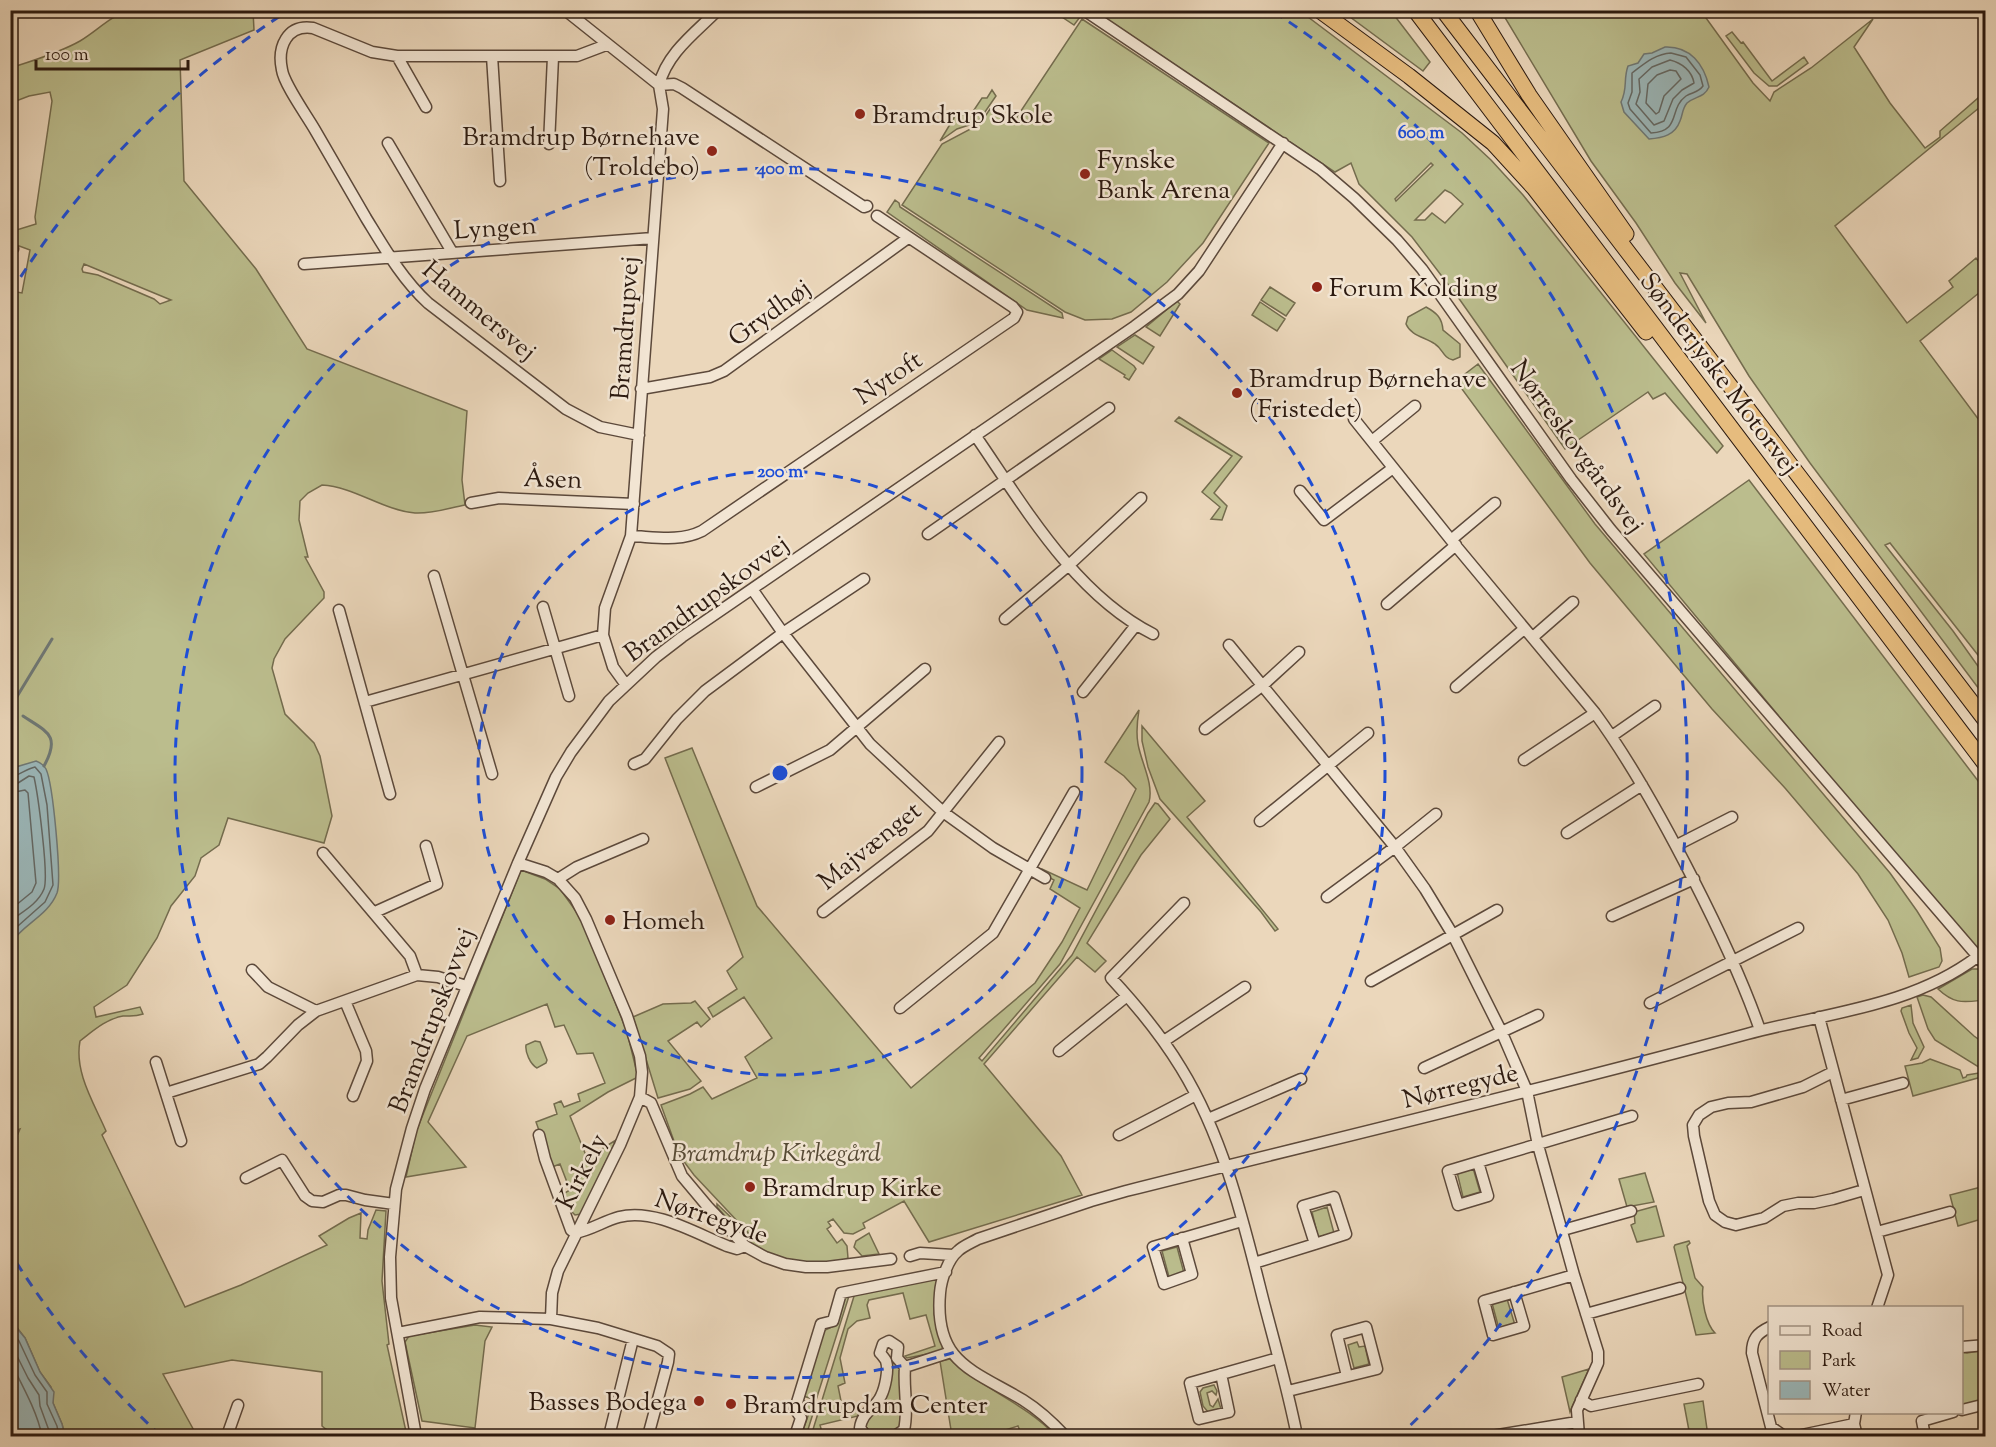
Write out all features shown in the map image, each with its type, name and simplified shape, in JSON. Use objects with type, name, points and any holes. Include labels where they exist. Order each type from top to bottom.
[{"type":"highway","points":[[1319,10],[1409,76],[1493,143],[1534,188],[1663,354],[1710,399]]},
{"type":"highway","name":"Sønderjyske Motorvej","points":[[1415,10],[1986,765]]},
{"type":"highway","name":"Sønderjyske Motorvej","points":[[1443,10],[1986,722]]},
{"type":"highway","points":[[1477,10],[1529,95],[1631,242],[1669,306]]},
{"type":"street","points":[[565,10],[659,85],[674,84],[682,88],[864,207],[867,206]]},
{"type":"street","points":[[659,85],[662,72],[673,55],[718,10]]},
{"type":"street","name":"Nørreskovgårdsvej","points":[[1084,10],[1320,170],[1354,198],[1397,240],[1448,304],[1571,479],[1611,530],[1986,966]]},
{"type":"street","name":"Hammersvej","points":[[397,56],[372,52],[303,26],[290,33],[285,39],[282,52],[282,73],[390,257],[415,291],[566,409],[600,427],[639,435]]},
{"type":"street","points":[[426,107],[397,56],[576,56],[606,45]]},
{"type":"street","points":[[492,56],[500,182]]},
{"type":"street","points":[[549,144],[553,57]]},
{"type":"street","name":"Bramdrupvej","points":[[626,685],[613,667],[603,635],[605,608],[631,536],[663,109],[659,85]]},
{"type":"street","points":[[388,143],[452,252]]},
{"type":"street","name":"Bramdrupskovvej","points":[[416,1437],[391,1298],[390,1257],[394,1204],[419,1108],[466,986],[518,862],[563,765],[590,725],[626,685],[682,637],[1135,326],[1178,294],[1208,260],[1283,143]]},
{"type":"street","name":"Nytoft","points":[[631,536],[679,538],[690,537],[702,531],[1014,318],[1017,312],[1013,307],[877,216]]},
{"type":"street","name":"Lyngen","points":[[304,264],[653,237]]},
{"type":"street","name":"Grydhøj","points":[[641,389],[710,377],[724,371],[908,238]]},
{"type":"street","points":[[1372,441],[1415,406]]},
{"type":"street","points":[[928,534],[1109,408]]},
{"type":"street","points":[[1354,419],[1612,736],[1677,845],[1732,960],[1761,1030]]},
{"type":"street","points":[[975,435],[1036,527],[1069,566],[1136,625],[1153,634]]},
{"type":"street","points":[[1300,491],[1324,520],[1393,468]]},
{"type":"street","name":"Åsen","points":[[471,503],[499,498],[634,504]]},
{"type":"street","points":[[1005,619],[1069,566],[1140,498]]},
{"type":"street","points":[[1386,604],[1495,503]]},
{"type":"street","points":[[435,576],[492,774]]},
{"type":"street","points":[[634,764],[645,759],[677,719],[705,691],[783,633],[864,579]]},
{"type":"street","name":"Majvænget","points":[[752,588],[783,633],[870,744],[943,812],[993,848],[1045,878]]},
{"type":"street","points":[[1533,637],[1574,602]]},
{"type":"street","points":[[543,607],[569,696]]},
{"type":"street","points":[[339,610],[390,794]]},
{"type":"street","points":[[1083,692],[1136,625]]},
{"type":"street","points":[[1456,687],[1524,629]]},
{"type":"street","points":[[365,702],[603,635]]},
{"type":"street","points":[[1229,645],[1329,765],[1425,889],[1453,934],[1502,1033],[1527,1091],[1538,1145],[1598,1352],[1598,1363],[1577,1410],[1579,1437]]},
{"type":"street","points":[[1205,729],[1263,685],[1299,652]]},
{"type":"street","points":[[756,787],[830,750],[925,669]]},
{"type":"street","points":[[1612,736],[1655,706]]},
{"type":"street","points":[[1524,760],[1595,713]]},
{"type":"street","points":[[1260,821],[1368,733]]},
{"type":"street","name":"Majvænget","points":[[823,912],[928,831],[999,742]]},
{"type":"street","points":[[1567,833],[1642,785]]},
{"type":"street","points":[[900,1008],[993,933],[1074,792]]},
{"type":"street","points":[[1327,897],[1395,848],[1436,814]]},
{"type":"street","points":[[1677,845],[1732,817]]},
{"type":"street","points":[[558,879],[577,867],[643,839]]},
{"type":"street","points":[[375,912],[437,884],[426,846]]},
{"type":"street","points":[[323,853],[410,956],[417,975]]},
{"type":"street","name":"Kirkely","points":[[518,862],[546,872],[570,889],[586,920],[627,1016],[640,1056],[642,1072],[640,1098],[620,1145],[575,1233],[571,1230],[545,1159],[539,1135]]},
{"type":"street","points":[[1612,916],[1694,879]]},
{"type":"street","points":[[1184,903],[1111,978],[1164,1041],[1196,1095],[1218,1139],[1288,1391],[1297,1437]]},
{"type":"street","points":[[1371,981],[1497,910]]},
{"type":"street","points":[[1650,1003],[1798,928]]},
{"type":"street","name":"Nørregyde","points":[[953,1255],[959,1249],[978,1239],[1091,1201],[1761,1030],[1893,1000],[1947,977],[1977,957]]},
{"type":"street","points":[[252,970],[268,987],[316,1011]]},
{"type":"street","points":[[166,1093],[259,1064],[298,1025],[316,1011],[417,975],[438,977],[466,986]]},
{"type":"street","points":[[1164,1041],[1245,987]]},
{"type":"street","points":[[1059,1051],[1127,996]]},
{"type":"street","points":[[345,1001],[366,1051],[367,1061],[353,1096]]},
{"type":"street","points":[[1424,1068],[1539,1015]]},
{"type":"street","points":[[1819,1017],[1888,1275],[1878,1306]]},
{"type":"street","points":[[156,1062],[181,1141]]},
{"type":"street","points":[[1833,1072],[1803,1087],[1751,1102],[1728,1103],[1711,1107],[1699,1115],[1693,1125],[1694,1136],[1707,1192],[1715,1215],[1725,1222],[1736,1225],[1764,1218],[1783,1206],[1814,1203],[1864,1190]]},
{"type":"street","points":[[1208,1119],[1301,1079]]},
{"type":"street","points":[[1841,1100],[1903,1083]]},
{"type":"street","points":[[1119,1135],[1196,1095]]},
{"type":"street","points":[[640,1098],[651,1103],[682,1176],[745,1246]]},
{"type":"street","points":[[1478,1162],[1488,1196],[1458,1205],[1448,1172],[1478,1162],[1632,1116]]},
{"type":"street","points":[[246,1179],[282,1161],[305,1196],[312,1201],[322,1202],[345,1195],[394,1204]]},
{"type":"street","points":[[1254,1263],[1315,1244],[1346,1234],[1334,1197],[1303,1206],[1315,1244]]},
{"type":"street","points":[[1563,1230],[1631,1211]]},
{"type":"street","points":[[1877,1232],[1950,1212]]},
{"type":"street","name":"Nørregyde","points":[[575,1233],[588,1231],[617,1217],[641,1214],[658,1218],[727,1246],[737,1249],[745,1246],[765,1257],[785,1264],[827,1267],[891,1259]]},
{"type":"street","points":[[1182,1238],[1192,1274],[1164,1284],[1154,1247],[1182,1238],[1242,1221]]},
{"type":"street","points":[[551,1319],[552,1293],[558,1271],[575,1233]]},
{"type":"street","points":[[910,1256],[953,1255],[940,1288],[939,1322],[951,1352],[965,1367],[981,1378],[1023,1400],[1042,1413],[1065,1437]]},
{"type":"street","points":[[795,1437],[801,1418],[795,1409],[821,1324],[833,1322],[841,1293],[946,1272]]},
{"type":"street","points":[[1514,1292],[1524,1326],[1493,1335],[1484,1301],[1514,1292],[1574,1275]]},
{"type":"street","points":[[1586,1314],[1680,1287]]},
{"type":"street","points":[[398,1334],[480,1317],[551,1319],[598,1328],[657,1346],[669,1354],[648,1437]]},
{"type":"street","points":[[1288,1391],[1377,1369],[1366,1327],[1337,1335],[1347,1376]]},
{"type":"street","points":[[1768,1329],[1759,1332],[1752,1343],[1752,1353],[1771,1427],[1784,1437]]},
{"type":"street","points":[[609,1437],[633,1339]]},
{"type":"street","points":[[1963,1347],[1986,1345]]},
{"type":"street","points":[[866,1437],[860,1428],[861,1421],[882,1396],[892,1360],[905,1367],[951,1352]]},
{"type":"street","points":[[1221,1374],[1229,1412],[1199,1419],[1190,1383],[1221,1374],[1278,1358]]},
{"type":"street","points":[[895,1437],[904,1430],[907,1417],[905,1367]]},
{"type":"street","points":[[1581,1400],[1591,1406],[1698,1384]]},
{"type":"street","points":[[1963,1410],[1986,1404]]},
{"type":"street","points":[[227,1437],[238,1405]]},
{"type":"street","points":[[1856,1414],[1854,1424],[1857,1437]]},
{"type":"street","points":[[1926,1437],[1922,1417],[1945,1414]]},
{"type":"street","points":[[1492,1437],[1577,1422]]},
{"type":"street","points":[[1797,1437],[1854,1424]]},
{"type":"green space","points":[[128,11],[253,11],[254,30],[180,60],[184,181],[256,269],[307,349],[467,411],[462,480],[465,505],[434,512],[415,513],[391,508],[346,490],[322,485],[300,501],[299,520],[308,557],[305,557],[324,592],[324,598],[285,639],[274,659],[272,668],[285,714],[314,743],[320,756],[332,816],[324,843],[228,818],[219,845],[201,858],[195,876],[171,906],[157,938],[127,985],[94,1007],[96,1017],[140,1007],[143,1014],[123,1016],[95,1029],[80,1041],[79,1053],[82,1076],[106,1131],[102,1135],[185,1307],[241,1285],[327,1245],[319,1236],[361,1213],[360,1238],[367,1239],[376,1210],[386,1211],[382,1281],[389,1344],[387,1345],[407,1436],[362,1437],[330,1431],[322,1426],[322,1372],[232,1360],[163,1374],[197,1436],[65,1436],[53,1403],[51,1387],[40,1372],[25,1338],[11,1320],[10,1136],[17,1136],[20,1129],[11,1132],[10,291],[22,293],[30,250],[11,243],[10,232],[36,224],[35,217],[52,101],[50,92],[29,96],[11,103],[11,68],[72,45]],"holes":[[[84,264],[171,300],[160,304],[154,299],[98,275],[83,272],[82,269]]]},
{"type":"green space","points":[[625,11],[701,11],[702,17],[627,16]]},
{"type":"green space","points":[[1053,11],[1070,11],[1080,17],[1074,25]]},
{"type":"green space","points":[[1095,11],[1300,11],[1462,133],[1491,160],[1523,195],[1723,446],[1717,453],[1665,393],[1653,399],[1648,392],[1565,449],[1460,300],[1412,237],[1359,184],[1351,163],[1335,172]],"holes":[[[1431,163],[1433,165],[1396,201],[1395,199]],[[1445,190],[1463,204],[1445,223],[1432,213],[1425,220],[1415,220]]]},
{"type":"green space","points":[[1342,11],[1391,11],[1430,62],[1423,71]]},
{"type":"green space","points":[[1501,11],[1701,11],[1753,83],[1770,101],[1774,92],[1811,68],[1873,19],[1854,47],[1890,103],[1925,148],[1940,137],[1940,131],[1985,92],[1985,103],[1835,226],[1907,323],[1953,287],[1949,281],[1976,258],[1985,270],[1985,288],[1920,341],[1985,428],[1985,664],[1890,543],[1885,545],[1953,631],[1985,676],[1985,697],[1810,463],[1749,376],[1687,274],[1680,273],[1706,323],[1675,283],[1636,223],[1591,161]]},
{"type":"green space","name":"Fynske Bank Arena","points":[[1082,19],[1269,143],[1203,243],[1167,282],[1131,312],[1112,319],[1085,320],[1065,312],[902,205],[942,144],[980,124],[990,109],[1013,123]]},
{"type":"green space","points":[[1732,32],[1741,43],[1743,42],[1772,81],[1804,57],[1808,63],[1777,86],[1769,86],[1754,73],[1726,36]]},
{"type":"green space","points":[[992,90],[996,96],[978,122],[957,129],[940,141],[955,116],[972,113],[982,98],[987,98]]},
{"type":"green space","points":[[895,200],[900,207],[1062,313],[1063,318],[1027,310],[887,212]]},
{"type":"green space","points":[[1270,287],[1295,303],[1286,316],[1261,300]]},
{"type":"green space","points":[[1177,301],[1180,304],[1160,336],[1146,327]]},
{"type":"green space","points":[[1260,302],[1285,319],[1277,331],[1252,315]]},
{"type":"green space","points":[[1426,307],[1438,316],[1443,330],[1460,344],[1460,357],[1450,359],[1435,344],[1408,328],[1406,324],[1408,317]]},
{"type":"green space","points":[[1135,335],[1154,347],[1143,364],[1117,347]]},
{"type":"green space","points":[[1112,350],[1136,369],[1129,380],[1124,377],[1125,375],[1099,359]]},
{"type":"green space","points":[[1478,364],[1595,524],[1890,873],[1940,948],[1942,961],[1939,967],[1909,977],[1888,920],[1858,874],[1785,788],[1712,709],[1590,563],[1456,381]]},
{"type":"green space","points":[[1179,417],[1242,457],[1214,493],[1227,506],[1222,520],[1211,519],[1220,507],[1202,492],[1232,456],[1175,421]]},
{"type":"green space","points":[[1749,480],[1985,790],[1985,964],[1644,554]]},
{"type":"green space","name":"Bramdrup Kirkegård","points":[[1139,710],[1137,740],[1149,780],[1149,802],[1060,964],[979,1058],[982,1061],[1072,955],[1148,813],[1155,803],[1158,804],[1170,819],[1141,855],[1087,943],[1106,961],[1095,972],[1077,957],[984,1064],[1061,1156],[1082,1195],[929,1242],[904,1201],[863,1223],[865,1228],[853,1234],[844,1233],[833,1219],[828,1222],[831,1226],[827,1229],[837,1243],[842,1239],[847,1246],[848,1258],[840,1261],[803,1263],[777,1259],[758,1251],[747,1242],[717,1207],[717,1204],[756,1241],[694,1175],[679,1155],[661,1105],[703,1087],[712,1099],[757,1078],[745,1057],[772,1038],[744,997],[713,1017],[708,1008],[737,989],[727,971],[743,957],[665,758],[692,748],[757,906],[911,1088],[1035,983],[1062,942],[1080,908],[1050,889],[1054,880],[1036,870],[1042,869],[1087,890],[1136,789],[1124,776],[1105,762]]},
{"type":"green space","points":[[1142,726],[1205,801],[1187,817],[1278,929],[1275,931],[1261,912],[1160,799],[1148,767],[1142,741]]},
{"type":"green space","points":[[521,870],[545,879],[560,889],[583,921],[627,1032],[638,1077],[608,1092],[570,1116],[587,1158],[616,1140],[581,1214],[575,1215],[570,1210],[563,1194],[570,1190],[560,1164],[552,1167],[536,1122],[557,1114],[554,1104],[561,1101],[564,1107],[580,1101],[578,1094],[605,1083],[593,1053],[577,1054],[564,1025],[555,1027],[547,1004],[467,1036],[428,1122],[466,1167],[406,1177],[416,1132]]},
{"type":"green space","points":[[1972,969],[1979,969],[1985,975],[1985,1000],[1965,1002],[1955,1000],[1938,989]]},
{"type":"green space","points":[[1923,995],[1931,997],[1985,1044],[1985,1071],[1935,1040],[1928,1029],[1917,997]]},
{"type":"green space","points":[[695,1001],[710,1019],[701,1027],[697,1022],[668,1041],[701,1081],[690,1089],[658,1098],[633,1017],[663,1004]]},
{"type":"green space","points":[[1911,1005],[1913,1023],[1924,1047],[1918,1058],[1911,1060],[1917,1048],[1901,1011],[1902,1008]]},
{"type":"green space","points":[[535,1041],[540,1042],[547,1060],[537,1068],[530,1061],[526,1048],[526,1045]]},
{"type":"green space","points":[[1930,1059],[1960,1070],[1963,1078],[1979,1073],[1985,1076],[1913,1096],[1905,1066]]},
{"type":"green space","points":[[1473,1168],[1480,1192],[1463,1197],[1457,1172]]},
{"type":"green space","points":[[1645,1173],[1654,1202],[1627,1207],[1619,1179]]},
{"type":"green space","points":[[1985,1186],[1985,1218],[1958,1226],[1950,1195]]},
{"type":"green space","points":[[1656,1206],[1664,1236],[1637,1242],[1631,1225],[1635,1223],[1634,1212]]},
{"type":"green space","points":[[1327,1207],[1334,1233],[1318,1237],[1312,1212]]},
{"type":"green space","points":[[869,1233],[879,1254],[862,1256],[854,1247],[856,1241]]},
{"type":"green space","points":[[1689,1241],[1687,1246],[1695,1278],[1703,1287],[1705,1312],[1715,1333],[1696,1335],[1674,1247]]},
{"type":"green space","points":[[1177,1247],[1184,1273],[1169,1277],[1162,1251]]},
{"type":"green space","points":[[933,1278],[937,1280],[934,1314],[943,1345],[942,1349],[938,1352],[907,1358],[905,1356],[935,1346],[926,1315],[910,1319],[903,1293],[869,1300],[867,1305],[870,1318],[857,1321],[848,1329],[840,1358],[845,1383],[838,1386],[843,1411],[859,1411],[858,1416],[820,1425],[823,1436],[811,1436],[855,1293]]},
{"type":"green space","points":[[844,1296],[849,1296],[816,1400],[803,1396],[823,1331],[834,1326]]},
{"type":"green space","points":[[1507,1299],[1515,1325],[1499,1329],[1492,1303]]},
{"type":"green space","points":[[475,1325],[492,1327],[485,1341],[475,1428],[422,1421],[405,1342],[409,1336]]},
{"type":"green space","points":[[1357,1342],[1359,1347],[1365,1346],[1369,1364],[1354,1368],[1348,1345]]},
{"type":"green space","points":[[1985,1350],[1985,1399],[1963,1406],[1963,1352]]},
{"type":"green space","points":[[950,1359],[962,1370],[1031,1414],[1056,1436],[1022,1436],[1018,1426],[986,1436],[952,1436],[940,1361]]},
{"type":"green space","points":[[894,1363],[900,1365],[903,1400],[899,1429],[888,1436],[872,1436],[864,1427],[890,1366]]},
{"type":"green space","points":[[1589,1369],[1572,1407],[1570,1412],[1562,1377]]},
{"type":"green space","points":[[1214,1385],[1216,1395],[1212,1391],[1207,1393],[1210,1405],[1213,1407],[1218,1399],[1221,1409],[1208,1412],[1203,1406],[1200,1392],[1203,1388]]},
{"type":"green space","points":[[801,1399],[815,1407],[806,1436],[801,1436],[809,1413],[801,1408]]},
{"type":"green space","points":[[1703,1401],[1708,1436],[1690,1436],[1684,1404]]},
{"type":"water","points":[[1665,47],[1674,47],[1689,53],[1704,71],[1709,87],[1705,93],[1687,103],[1678,126],[1672,133],[1664,137],[1649,139],[1624,112],[1621,102],[1628,66],[1638,63],[1644,54]]},
{"type":"water","points":[[36,761],[46,769],[49,778],[58,852],[57,893],[48,908],[22,930],[11,943],[11,773],[16,767]]},
{"type":"water","points":[[10,1320],[25,1338],[40,1372],[54,1392],[53,1403],[65,1436],[14,1436],[11,1432]]},
{"type":"waterway","points":[[10,708],[52,639]]},
{"type":"waterway","points":[[23,716],[49,735],[51,747],[44,766]]},
{"type":"place","name":"Bramdrup Skole","points":[[860,114]]},
{"type":"place","name":"Bramdrup Børnehave (Troldebo)","points":[[712,151]]},
{"type":"place","name":"Fynske Bank Arena","points":[[1085,174]]},
{"type":"place","name":"Forum Kolding","points":[[1317,287]]},
{"type":"place","name":"Bramdrup Børnehave (Fristedet)","points":[[1237,393]]},
{"type":"place","name":"Homeh","points":[[610,920]]},
{"type":"place","name":"Bramdrup Kirke","points":[[750,1187]]},
{"type":"place","name":"Basses Bodega","points":[[699,1401]]},
{"type":"place","name":"Bramdrupdam Center","points":[[731,1404]]}]
